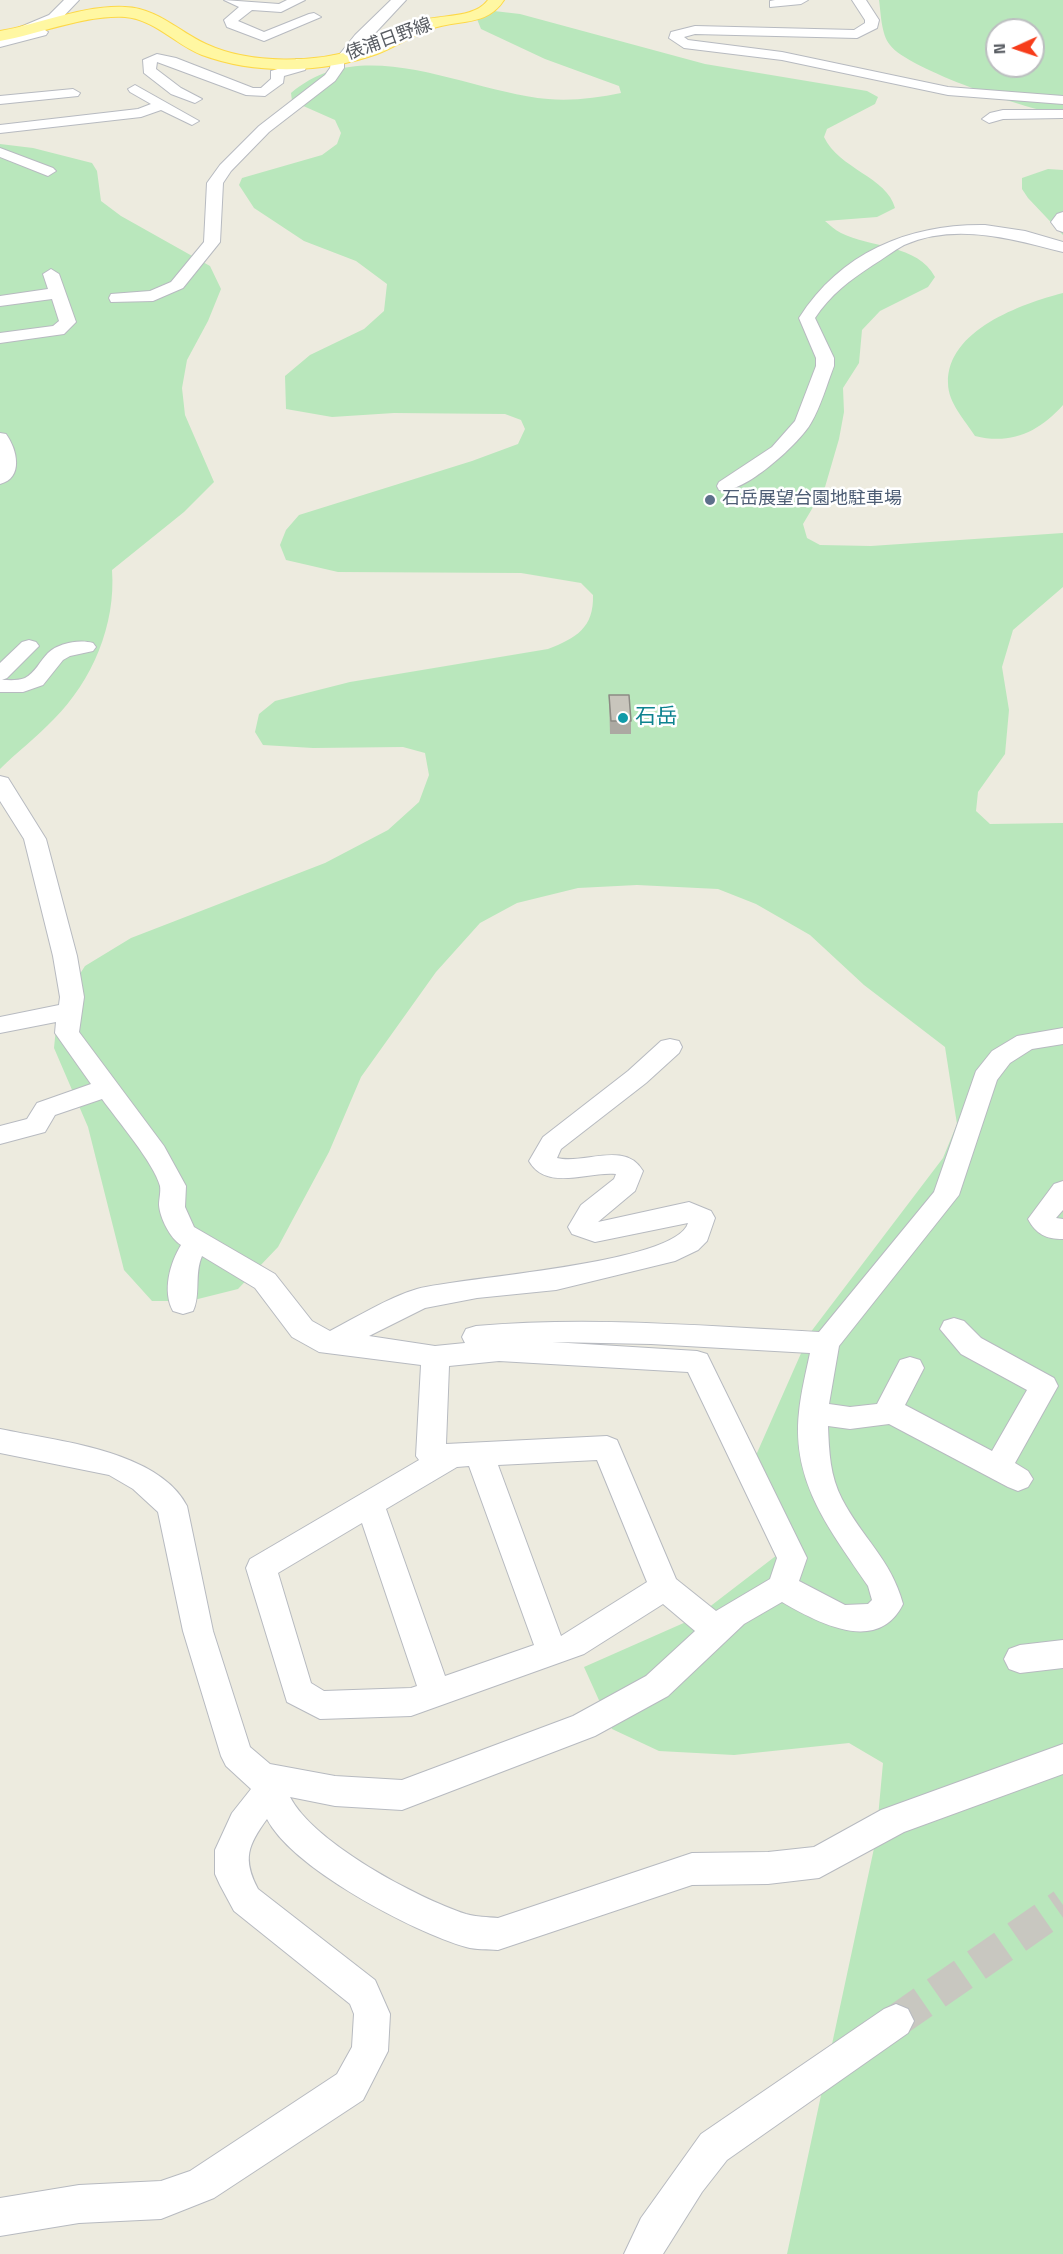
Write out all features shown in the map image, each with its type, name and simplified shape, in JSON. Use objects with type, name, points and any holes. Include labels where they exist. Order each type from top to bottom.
[{"type":"main road","name":"俵浦日野線","points":[[8,35],[104,13],[140,13],[210,52],[281,62],[301,62],[341,58],[384,45],[411,30],[435,22],[472,16],[491,9],[496,0]]},
{"type":"street","points":[[8,35],[54,18],[72,0]]},
{"type":"street","points":[[231,0],[249,6],[281,8],[298,0]]},
{"type":"street","points":[[117,298],[153,296],[164,293],[177,285],[190,272],[212,242],[215,183],[225,168],[264,129],[330,78],[341,58],[399,0]]},
{"type":"street","points":[[775,4],[801,0]]},
{"type":"street","points":[[859,0],[872,20],[872,25],[856,34],[694,30],[682,32],[676,35],[676,38],[684,44],[782,56],[948,91],[1063,100]]},
{"type":"street","points":[[249,6],[231,20],[232,24],[264,37],[314,17]]},
{"type":"street","points":[[0,43],[42,32],[39,28]]},
{"type":"street","points":[[195,99],[176,91],[149,70],[150,60],[157,58],[171,61],[251,92],[266,92],[278,80],[276,75],[300,68],[301,62]]},
{"type":"street","points":[[135,89],[192,121]]},
{"type":"street","points":[[0,100],[73,93]]},
{"type":"street","points":[[0,129],[141,113],[162,105]]},
{"type":"street","points":[[989,119],[996,114],[1007,113],[1022,117],[1063,114]]},
{"type":"street","points":[[0,152],[48,171]]},
{"type":"street","points":[[1063,217],[1059,222],[1063,227]]},
{"type":"street","points":[[726,486],[778,451],[803,422],[825,366],[825,358],[807,318],[815,305],[847,274],[905,240],[951,231],[1015,232],[1062,253]]},
{"type":"street","points":[[0,338],[58,330],[68,322],[51,274]]},
{"type":"street","points":[[0,301],[58,293]]},
{"type":"street","points":[[0,438],[9,453],[7,468],[0,478]]},
{"type":"street","points":[[0,674],[29,646]]},
{"type":"street","points":[[0,686],[23,686],[36,681],[64,651],[86,647]]},
{"type":"street","points":[[0,783],[35,839],[65,956],[72,997],[67,1032],[155,1153],[172,1185],[172,1207],[183,1233],[265,1281],[302,1329],[329,1344],[385,1348],[435,1357],[499,1350],[697,1362],[792,1558],[782,1587],[733,1616],[657,1686],[584,1726],[402,1795],[266,1784]]},
{"type":"street","points":[[0,1025],[37,1016],[70,1012]]},
{"type":"street","points":[[782,1587],[821,1609],[845,1618],[875,1617],[888,1604],[882,1582],[829,1504],[815,1464],[813,1413],[826,1343],[946,1196],[985,1077],[1001,1057],[1026,1042],[1063,1036]]},
{"type":"street","points":[[329,1344],[419,1299],[477,1288],[556,1280],[666,1254],[689,1243],[698,1234],[702,1218],[689,1212],[595,1232],[581,1227],[590,1212],[626,1184],[630,1171],[619,1164],[554,1169],[542,1161],[552,1143],[645,1071],[670,1047]]},
{"type":"street","points":[[0,1135],[36,1126],[46,1109],[108,1088]]},
{"type":"street","points":[[1063,1191],[1041,1220],[1051,1229],[1063,1229]]},
{"type":"street","points":[[183,1304],[182,1269],[187,1254],[198,1242]]},
{"type":"street","points":[[888,1410],[1008,1474],[1044,1386],[971,1346],[954,1329]]},
{"type":"street","points":[[385,1348],[517,1332],[584,1331],[826,1343]]},
{"type":"street","points":[[435,1357],[431,1456],[607,1448],[664,1587],[717,1630]]},
{"type":"street","points":[[813,1413],[850,1418],[886,1414],[910,1368]]},
{"type":"street","points":[[0,1441],[116,1465],[143,1481],[172,1506],[198,1631],[237,1756],[266,1784],[281,1813],[318,1851],[390,1899],[467,1931],[498,1934],[692,1869],[768,1868],[819,1862],[893,1821],[1063,1758]]},
{"type":"street","points":[[466,1454],[370,1504],[261,1568],[298,1692],[320,1705],[411,1702],[573,1645],[664,1587]]},
{"type":"street","points":[[466,1454],[552,1652]]},
{"type":"street","points":[[370,1504],[435,1694]]},
{"type":"street","points":[[1020,1659],[1063,1654]]},
{"type":"street","points":[[0,2217],[79,2204],[161,2200],[201,2185],[350,2087],[370,2051],[372,2014],[363,1992],[246,1900],[232,1874],[232,1850],[266,1784]]},
{"type":"street","points":[[643,2254],[654,2231],[714,2147],[896,2020]]},
{"type":"green space","points":[[879,0],[1063,0],[1063,115],[1025,106],[971,88],[920,66],[901,55],[890,45],[883,29]]},
{"type":"green space","points":[[494,11],[520,14],[705,64],[867,91],[878,97],[875,104],[827,129],[824,137],[840,157],[883,188],[895,208],[877,217],[825,221],[839,232],[853,238],[892,248],[917,258],[935,277],[928,287],[880,311],[862,330],[859,363],[843,388],[844,412],[825,487],[803,524],[807,538],[820,545],[871,546],[1063,533],[1063,587],[1013,630],[1002,667],[1009,710],[1005,754],[978,792],[976,811],[990,824],[1063,823],[1063,2254],[787,2254],[876,1839],[883,1763],[849,1743],[734,1755],[659,1751],[612,1729],[584,1667],[695,1618],[777,1555],[753,1462],[810,1333],[943,1158],[957,1124],[945,1047],[864,985],[810,935],[756,904],[718,889],[637,885],[578,888],[517,903],[480,923],[436,972],[361,1077],[329,1152],[278,1247],[238,1289],[190,1301],[152,1301],[124,1270],[88,1127],[54,1048],[58,1008],[85,966],[131,938],[325,863],[388,830],[419,802],[429,775],[425,753],[403,747],[313,748],[263,745],[255,732],[259,714],[275,701],[350,682],[548,649],[575,636],[587,624],[593,606],[593,595],[581,583],[521,573],[338,572],[286,560],[280,545],[286,530],[299,515],[472,461],[518,444],[525,429],[521,420],[505,414],[394,413],[332,417],[286,409],[285,376],[310,355],[364,329],[384,311],[387,284],[356,261],[304,241],[254,208],[239,185],[242,178],[322,155],[337,144],[341,133],[335,120],[292,101],[291,93],[319,75],[350,67],[383,66],[416,70],[548,99],[584,99],[621,93],[619,86],[545,59],[481,29],[477,19]]},
{"type":"green space","points":[[0,144],[33,148],[92,163],[97,171],[101,201],[121,216],[210,266],[221,289],[208,321],[187,360],[182,388],[185,415],[214,482],[184,512],[112,570],[110,611],[99,651],[90,670],[68,704],[0,769]]},
{"type":"green space","points":[[1048,169],[1063,170],[1063,235],[1022,189],[1022,178]]},
{"type":"green space","points":[[1063,293],[1063,405],[1044,422],[1023,434],[1001,439],[975,436],[954,404],[949,390],[951,364],[960,348],[989,322],[1027,304]]},
{"type":"building","points":[[609,695],[629,695],[631,721],[611,721]]},
{"type":"tunnel","points":[[896,2021],[1063,1905]]},
{"type":"place","name":"石岳展望台園地駐車場","points":[[710,500]]},
{"type":"place","name":"石岳","points":[[623,718]]}]
